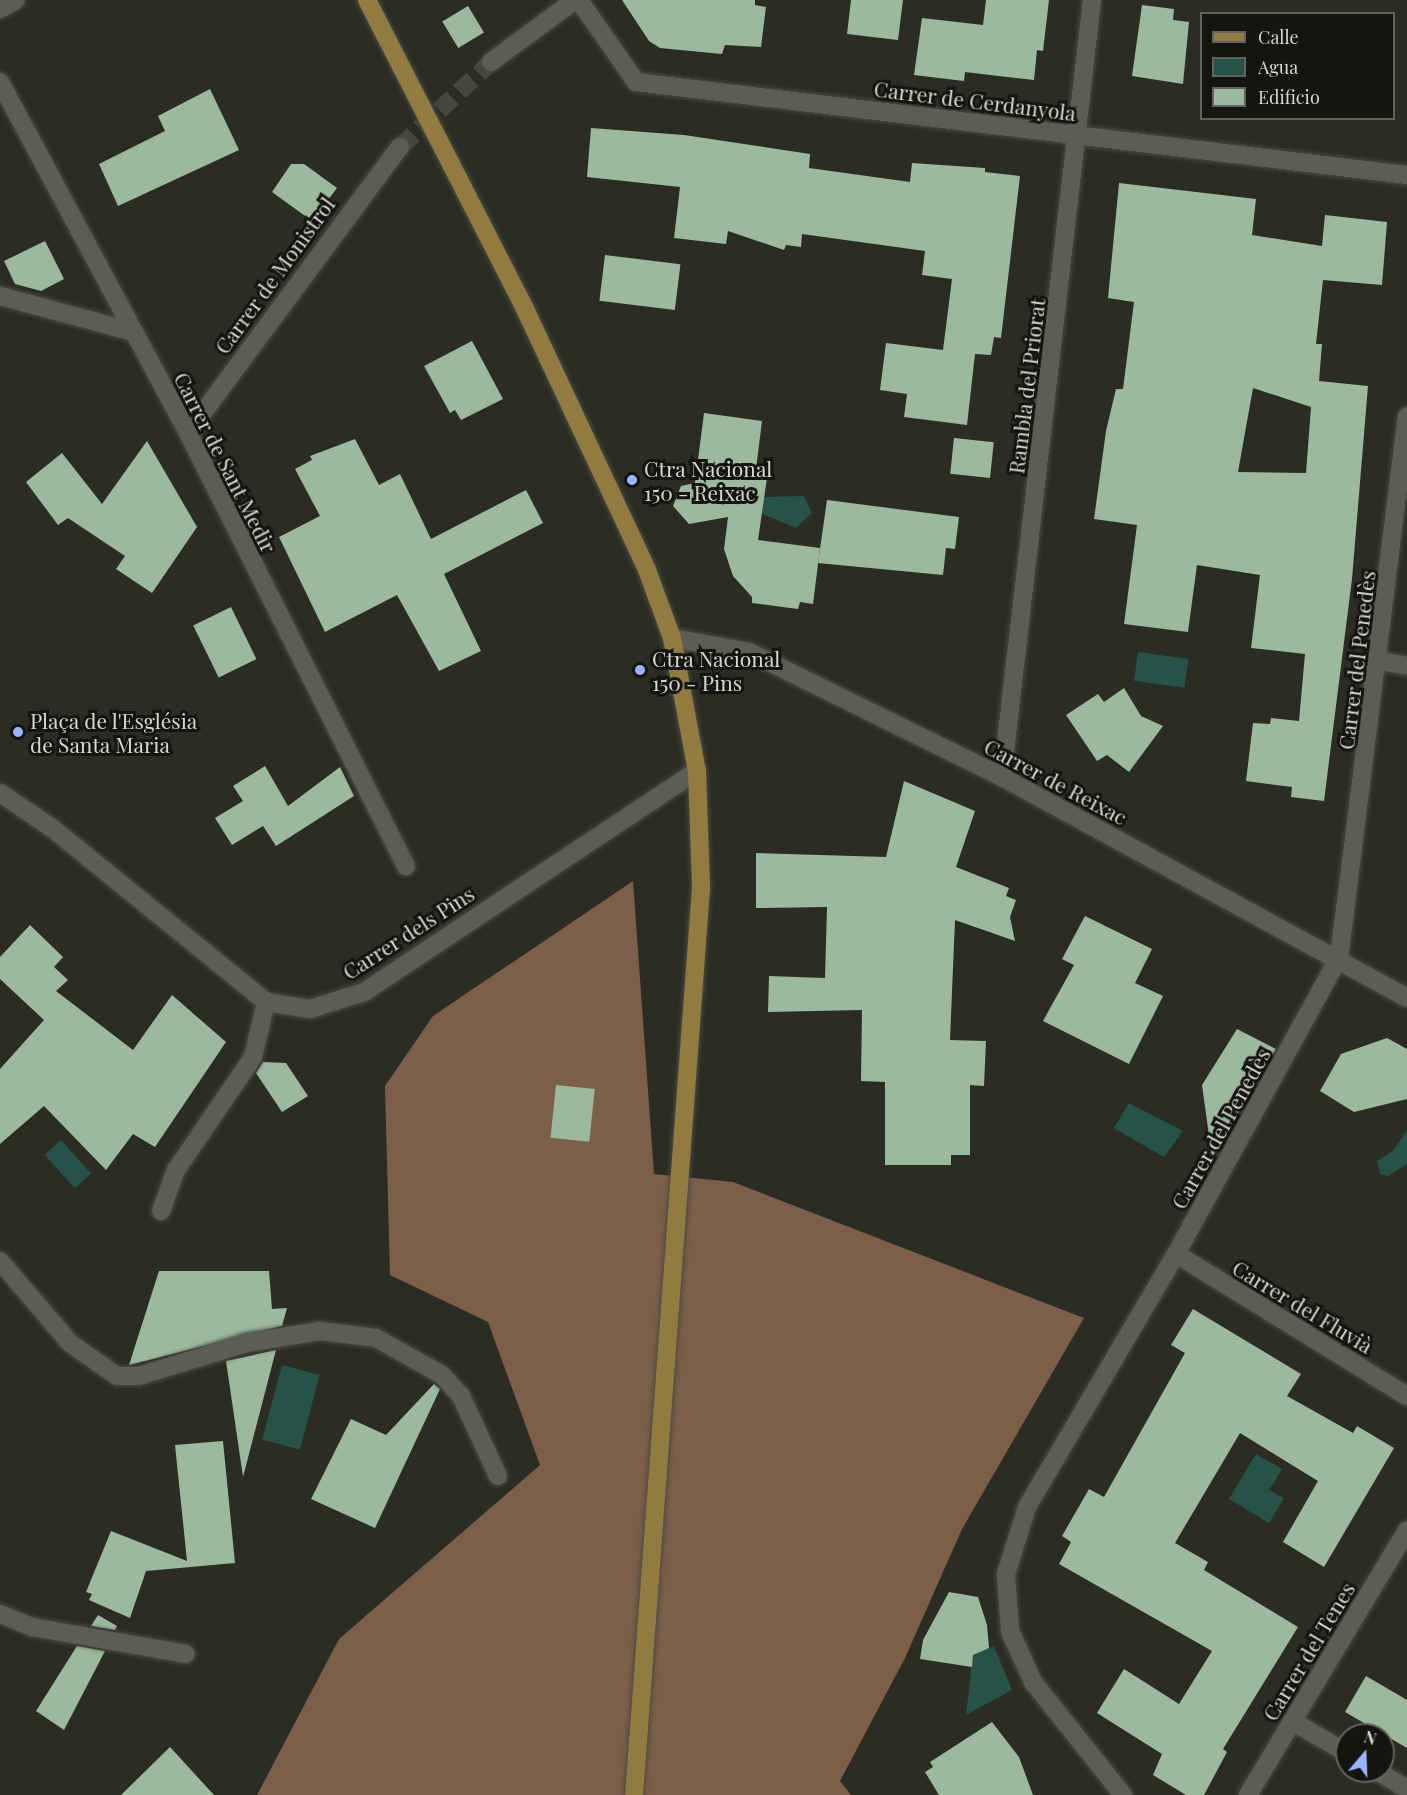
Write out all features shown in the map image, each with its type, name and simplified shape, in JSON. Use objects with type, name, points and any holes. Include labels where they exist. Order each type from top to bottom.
[{"type":"main road","points":[[367,0],[530,320],[640,555],[672,638],[696,771],[701,888],[634,1795]]},
{"type":"street","points":[[0,9],[16,0]]},
{"type":"street","points":[[491,62],[577,0]]},
{"type":"street","name":"Carrer de Cerdanyola","points":[[577,0],[636,82],[1407,175]]},
{"type":"street","name":"Rambla del Priorat","points":[[1002,777],[1092,0]]},
{"type":"street","name":"Carrer de Sant Medir","points":[[0,82],[130,332],[188,433],[406,866]]},
{"type":"street","name":"Carrer de Monistrol","points":[[188,433],[400,147]]},
{"type":"street","points":[[0,296],[130,332]]},
{"type":"street","name":"Carrer del Penedès","points":[[1123,1795],[1033,1682],[1010,1632],[1006,1574],[1027,1508],[1176,1254],[1339,958],[1380,662],[1407,416]]},
{"type":"street","name":"Carrer de Reixac","points":[[672,638],[749,652],[1002,777],[1339,958],[1407,998]]},
{"type":"street","points":[[1380,662],[1407,666]]},
{"type":"street","name":"Carrer dels Pins","points":[[266,1002],[310,1009],[364,992],[696,771]]},
{"type":"street","points":[[0,793],[52,828],[266,1002],[253,1057],[176,1170],[161,1210]]},
{"type":"street","name":"Carrer del Fluvià","points":[[1176,1254],[1407,1396]]},
{"type":"street","points":[[0,1261],[70,1343],[117,1376],[139,1376],[246,1343],[320,1331],[376,1338],[442,1374],[461,1396],[498,1476]]},
{"type":"street","name":"Carrer del Tenes","points":[[1248,1795],[1407,1530]]},
{"type":"street","points":[[0,1614],[32,1627],[186,1654]]},
{"type":"street","points":[[1292,1721],[1335,1746]]},
{"type":"shaded area","points":[[633,881],[654,1174],[733,1182],[1084,1318],[962,1529],[905,1658],[840,1781],[851,1795],[257,1795],[339,1639],[540,1465],[488,1322],[390,1275],[385,1086],[433,1016]]},
{"type":"water","points":[[804,496],[812,513],[796,528],[760,513],[760,497]]},
{"type":"water","points":[[1138,652],[1189,659],[1184,688],[1134,681]]},
{"type":"water","points":[[1129,1103],[1183,1131],[1164,1157],[1114,1128]]},
{"type":"water","points":[[1407,1130],[1407,1164],[1388,1176],[1380,1174],[1377,1161],[1393,1151]]},
{"type":"water","points":[[61,1140],[91,1173],[75,1188],[45,1155]]},
{"type":"water","points":[[282,1365],[320,1375],[300,1449],[262,1439]]},
{"type":"water","points":[[1256,1454],[1282,1469],[1269,1490],[1284,1498],[1269,1523],[1229,1499]]},
{"type":"water","points":[[994,1646],[1012,1690],[966,1715],[973,1654]]},
{"type":"building","points":[[622,0],[755,0],[755,5],[766,7],[761,47],[725,45],[722,54],[660,48],[649,41]]},
{"type":"building","points":[[851,0],[903,0],[898,40],[847,34]]},
{"type":"building","points":[[986,0],[1049,0],[1043,51],[1037,50],[1034,80],[965,72],[964,81],[914,75],[922,18],[983,25]]},
{"type":"building","points":[[1142,5],[1174,9],[1173,20],[1189,22],[1183,84],[1132,76]]},
{"type":"building","points":[[468,6],[484,33],[458,48],[442,21]]},
{"type":"building","points":[[210,89],[239,150],[118,206],[99,164],[165,131],[158,116]]},
{"type":"building","points":[[591,128],[684,135],[810,154],[809,168],[910,182],[912,163],[985,168],[985,172],[1020,176],[1001,338],[994,337],[991,355],[975,354],[967,425],[904,417],[907,394],[880,390],[886,343],[943,350],[952,279],[922,275],[925,251],[802,234],[801,247],[786,245],[784,250],[728,231],[726,244],[674,238],[680,187],[587,177]]},
{"type":"building","points":[[291,164],[304,164],[337,188],[312,221],[272,192]]},
{"type":"building","points":[[1119,183],[1256,199],[1252,235],[1322,246],[1325,215],[1387,222],[1382,285],[1323,280],[1316,344],[1322,344],[1319,381],[1368,386],[1352,579],[1324,801],[1291,797],[1292,787],[1246,781],[1253,723],[1270,724],[1271,718],[1299,721],[1305,654],[1251,648],[1260,575],[1197,565],[1188,632],[1124,624],[1137,525],[1094,519],[1106,431],[1116,389],[1123,389],[1134,302],[1108,298]],"holes":[[[1253,388],[1311,407],[1306,473],[1238,472]]]},
{"type":"building","points":[[45,241],[64,279],[41,291],[15,284],[4,261]]},
{"type":"building","points":[[605,255],[680,264],[675,310],[599,301]]},
{"type":"building","points":[[472,341],[503,399],[461,420],[455,410],[450,413],[424,366]]},
{"type":"building","points":[[704,413],[762,421],[756,469],[768,471],[758,540],[820,548],[813,604],[800,602],[798,609],[752,603],[752,597],[733,576],[724,549],[728,517],[689,524],[673,506],[681,486],[695,483]]},
{"type":"building","points":[[954,438],[994,442],[990,478],[950,474]]},
{"type":"building","points":[[355,439],[379,485],[400,474],[431,539],[526,490],[543,523],[444,574],[481,651],[439,671],[397,595],[325,632],[279,537],[320,516],[295,469],[312,460],[310,456]]},
{"type":"building","points":[[147,441],[197,527],[152,593],[116,569],[125,556],[68,518],[58,525],[26,482],[62,453],[102,504]]},
{"type":"building","points":[[827,500],[959,517],[955,549],[946,548],[943,575],[818,563]]},
{"type":"building","points":[[231,607],[256,659],[219,678],[193,625]]},
{"type":"building","points":[[1124,688],[1141,716],[1163,726],[1129,772],[1107,755],[1097,761],[1066,715],[1098,694],[1104,702]]},
{"type":"building","points":[[265,766],[288,806],[340,767],[354,796],[276,846],[263,826],[232,845],[215,818],[243,801],[233,786]]},
{"type":"building","points":[[904,781],[975,811],[956,867],[1009,888],[1006,896],[1016,900],[1010,917],[1015,941],[955,920],[950,1040],[986,1041],[984,1086],[970,1085],[970,1155],[951,1155],[951,1165],[885,1165],[885,1082],[861,1081],[862,1010],[768,1012],[769,976],[825,978],[827,907],[756,908],[756,853],[886,857]]},
{"type":"building","points":[[1085,916],[1152,949],[1135,983],[1163,996],[1129,1064],[1043,1021],[1074,965],[1062,959]]},
{"type":"building","points":[[30,925],[63,957],[54,967],[68,980],[56,991],[133,1050],[172,995],[226,1042],[155,1147],[133,1134],[106,1170],[44,1106],[0,1144],[0,1069],[44,1020],[0,979],[0,957]]},
{"type":"building","points":[[1237,1029],[1276,1049],[1212,1157],[1202,1085]]},
{"type":"building","points":[[1387,1038],[1407,1049],[1407,1099],[1354,1112],[1320,1091],[1341,1054]]},
{"type":"building","points":[[263,1062],[286,1063],[308,1096],[282,1112],[256,1073]]},
{"type":"building","points":[[556,1085],[595,1089],[589,1142],[550,1138]]},
{"type":"building","points":[[159,1271],[269,1271],[272,1309],[287,1308],[282,1326],[129,1365]]},
{"type":"building","points":[[1193,1309],[1301,1374],[1287,1396],[1353,1433],[1357,1426],[1394,1448],[1324,1567],[1283,1542],[1318,1481],[1240,1433],[1175,1543],[1208,1562],[1204,1570],[1298,1627],[1223,1749],[1227,1752],[1204,1795],[1186,1795],[1153,1775],[1162,1754],[1097,1713],[1124,1669],[1179,1704],[1212,1651],[1059,1564],[1071,1542],[1062,1536],[1089,1489],[1104,1497],[1185,1353],[1171,1345]]},
{"type":"building","points":[[276,1350],[243,1477],[226,1361]]},
{"type":"building","points":[[434,1384],[440,1389],[375,1528],[311,1499],[351,1419],[386,1435]]},
{"type":"building","points":[[223,1441],[235,1563],[146,1571],[130,1618],[89,1600],[92,1594],[86,1592],[111,1531],[187,1561],[175,1445]]},
{"type":"building","points":[[949,1592],[978,1597],[987,1625],[989,1648],[973,1655],[972,1667],[920,1659],[923,1640]]},
{"type":"building","points":[[98,1615],[117,1626],[115,1630],[91,1626]]},
{"type":"building","points":[[77,1646],[105,1651],[64,1730],[36,1711]]},
{"type":"building","points":[[1366,1676],[1407,1700],[1407,1748],[1395,1741],[1395,1723],[1364,1723],[1345,1712]]},
{"type":"building","points":[[992,1722],[1019,1757],[1033,1795],[939,1795],[925,1772],[933,1767],[930,1762]]},
{"type":"building","points":[[170,1747],[214,1795],[121,1795]]},
{"type":"tunnel","points":[[400,147],[491,62]]},
{"type":"place","name":"Ctra Nacional 150 - Reixac","points":[[632,480]]},
{"type":"place","name":"Ctra Nacional 150 - Pins","points":[[640,670]]},
{"type":"place","name":"Plaça de l'Església de Santa Maria","points":[[18,732]]}]
